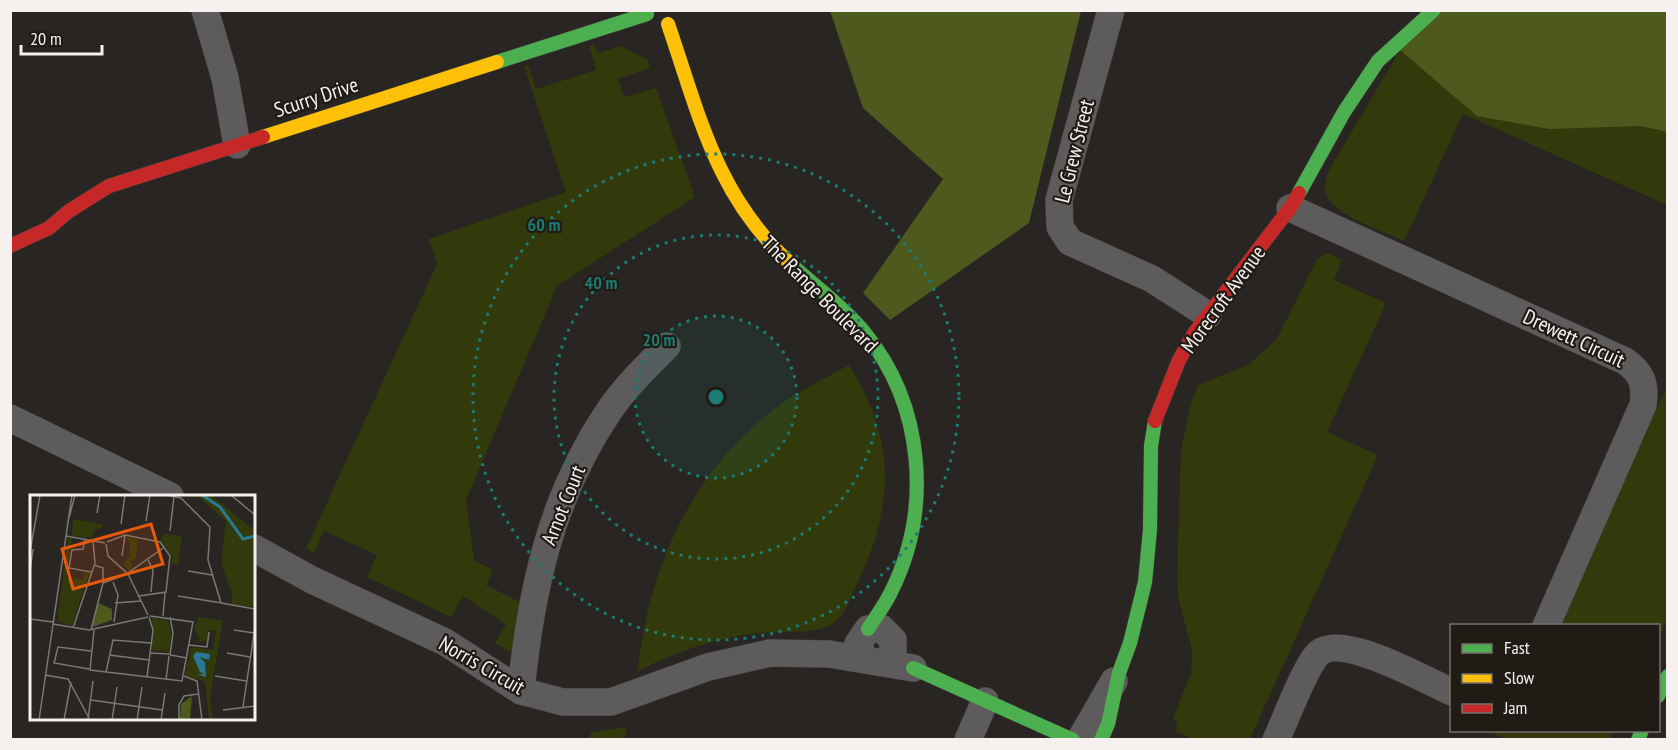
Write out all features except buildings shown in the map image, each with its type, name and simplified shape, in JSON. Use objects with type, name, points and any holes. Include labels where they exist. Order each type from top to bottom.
[{"type":"street","points":[[205,10],[247,141]]},
{"type":"street","name":"Le Grew Street","points":[[1111,10],[1059,200],[1060,227],[1070,242],[1152,279],[1208,315]]},
{"type":"street","name":"Morecroft Avenue","points":[[1101,740],[1108,724],[1119,673],[1130,643],[1146,582],[1150,530],[1151,446],[1156,417],[1179,360],[1208,315],[1290,208],[1344,112],[1378,61],[1434,10]]},
{"type":"street","name":"Scurry Drive","points":[[10,246],[49,228],[69,211],[109,186],[247,141],[660,15]]},
{"type":"street","name":"The Range Boulevard","points":[[660,15],[723,181],[764,240],[861,329],[879,350],[897,383],[909,414],[917,464],[917,513],[909,545],[885,608],[877,643],[913,668],[1073,740]]},
{"type":"street","name":"Drewett Circuit","points":[[1290,208],[1625,361],[1642,378],[1645,391],[1643,405],[1547,624]]},
{"type":"street","name":"Arnot Court","points":[[521,691],[526,635],[537,579],[549,534],[567,489],[588,445],[610,409],[636,377],[667,346]]},
{"type":"street","points":[[10,418],[168,495]]},
{"type":"street","name":"Norris Circuit","points":[[255,549],[312,580],[445,642],[521,691],[563,702],[611,702],[708,667],[770,653],[829,654],[877,643]]},
{"type":"street","points":[[1276,740],[1319,653],[1332,649],[1347,648],[1365,653],[1450,692]]},
{"type":"street","name":"Morecroft Avenue","points":[[1080,740],[1119,673]]},
{"type":"street","points":[[1660,694],[1668,676]]},
{"type":"street","points":[[968,740],[985,701]]},
{"type":"green space","points":[[830,11],[1081,11],[1029,223],[890,320],[863,293],[943,179],[863,108]]},
{"type":"green space","points":[[1436,11],[1667,11],[1667,132],[1641,126],[1549,129],[1477,116],[1400,50]]},
{"type":"green space","points":[[1667,11],[1667,205],[1463,114],[1404,241],[1347,215],[1329,200],[1325,191],[1328,172],[1400,50]]},
{"type":"green space","points":[[589,45],[594,45],[598,53],[621,46],[647,59],[650,68],[618,79],[624,97],[656,88],[695,197],[557,286],[466,500],[474,560],[493,570],[486,585],[520,602],[513,653],[495,643],[506,624],[463,596],[451,617],[367,577],[377,555],[324,531],[314,553],[306,548],[437,264],[429,239],[566,192],[524,66],[528,65],[536,89],[596,70]]},
{"type":"green space","points":[[1327,253],[1342,260],[1334,280],[1386,303],[1327,432],[1378,455],[1250,739],[1192,739],[1176,732],[1177,725],[1173,718],[1191,673],[1192,650],[1178,597],[1177,574],[1181,450],[1191,403],[1198,385],[1248,365],[1276,340],[1317,259]]},
{"type":"green space","points":[[849,365],[875,420],[882,446],[885,473],[884,500],[878,527],[869,555],[842,615],[832,624],[819,629],[758,633],[711,642],[638,671],[643,632],[652,594],[681,522],[700,489],[723,458],[750,430],[781,404]]},
{"type":"green space","points":[[1667,387],[1667,618],[1660,635],[1660,624],[1560,624]]},
{"type":"green space","points":[[627,727],[625,739],[588,739],[592,732]]},
{"type":"green space","points":[[1494,732],[1613,732],[1609,740],[1507,739],[1494,734]]},
{"type":"traffic: fast","points":[[1299,193],[1344,112],[1378,61],[1434,10]]},
{"type":"traffic: fast","points":[[497,62],[647,14]]},
{"type":"traffic: fast","points":[[790,263],[838,305],[864,332],[884,361],[899,392],[910,425],[916,459],[913,528],[904,562],[890,594],[868,629]]},
{"type":"traffic: fast","points":[[1101,740],[1108,724],[1119,673],[1130,643],[1145,582],[1150,530],[1151,446],[1155,421]]},
{"type":"traffic: fast","points":[[913,668],[1073,740]]},
{"type":"traffic: fast","points":[[1660,692],[1668,676]]},
{"type":"traffic: fast","points":[[1638,740],[1641,732]]},
{"type":"traffic: slow","points":[[668,24],[701,122],[727,182],[744,210],[765,237],[790,263]]},
{"type":"traffic: slow","points":[[263,137],[497,62]]},
{"type":"traffic: jam","points":[[10,246],[49,228],[69,211],[109,186],[263,137]]},
{"type":"traffic: jam","points":[[1155,421],[1179,360],[1195,332],[1299,193]]}]
